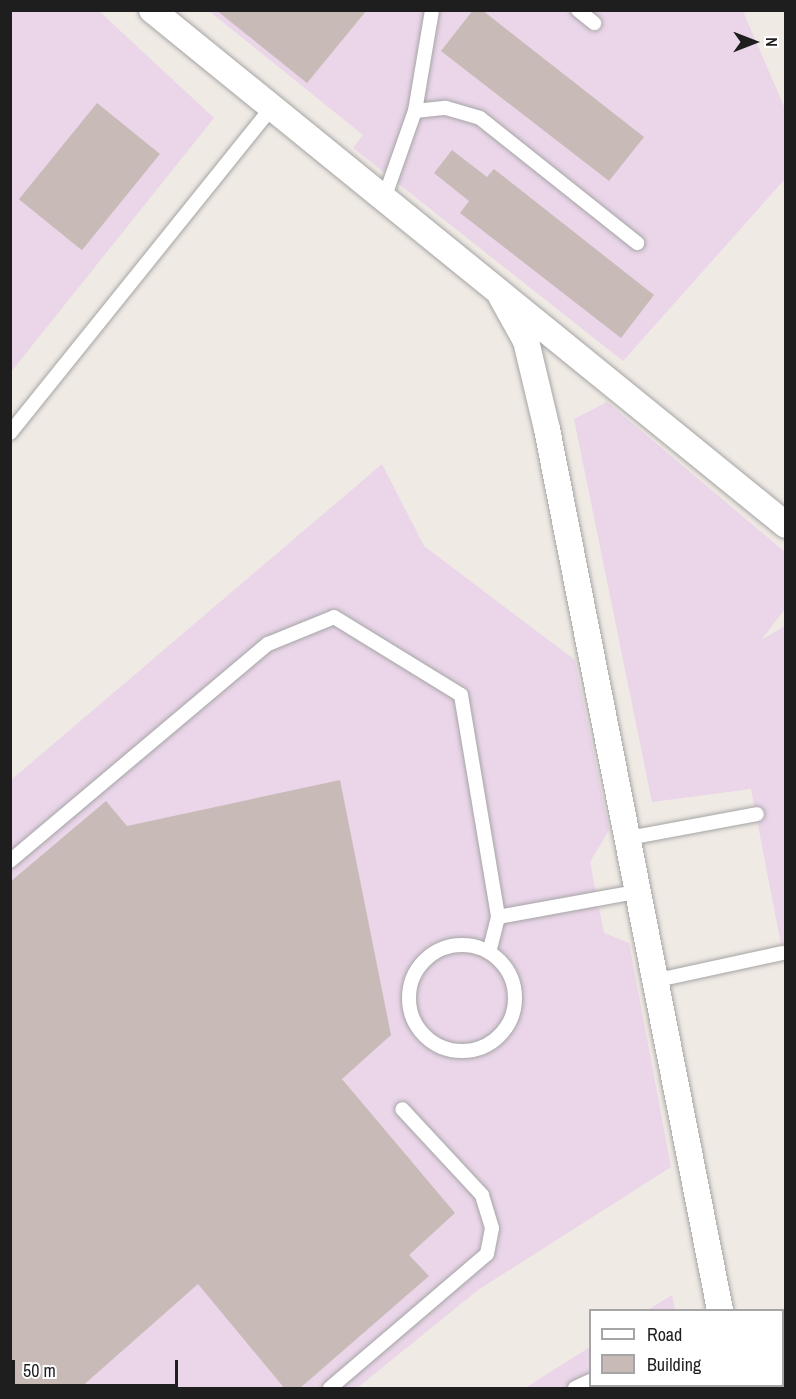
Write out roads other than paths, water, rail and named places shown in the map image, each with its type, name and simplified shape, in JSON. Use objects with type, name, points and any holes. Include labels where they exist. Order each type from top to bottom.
[{"type":"street","points":[[152,10],[385,196],[501,296],[786,525]]},
{"type":"street","points":[[501,296],[526,341],[535,375],[628,838],[635,892],[720,1309]]},
{"type":"lane","points":[[385,196],[415,111],[432,10]]},
{"type":"lane","points":[[578,10],[594,23]]},
{"type":"lane","points":[[10,433],[273,106]]},
{"type":"lane","points":[[415,111],[446,108],[480,118],[637,243]]},
{"type":"lane","points":[[10,861],[268,644],[334,617],[461,695],[498,917],[489,952]]},
{"type":"lane","points":[[628,838],[757,814]]},
{"type":"lane","points":[[498,917],[635,892]]},
{"type":"lane","points":[[455,946],[489,952],[503,964],[514,987],[513,1014],[505,1030],[477,1049],[459,1051],[442,1047],[428,1038],[410,1009],[415,975],[425,961],[455,946]]},
{"type":"lane","points":[[653,981],[783,953]]},
{"type":"lane","points":[[330,1389],[487,1254],[492,1228],[482,1196],[402,1109]]},
{"type":"lane","points":[[575,1389],[589,1382]]}]
